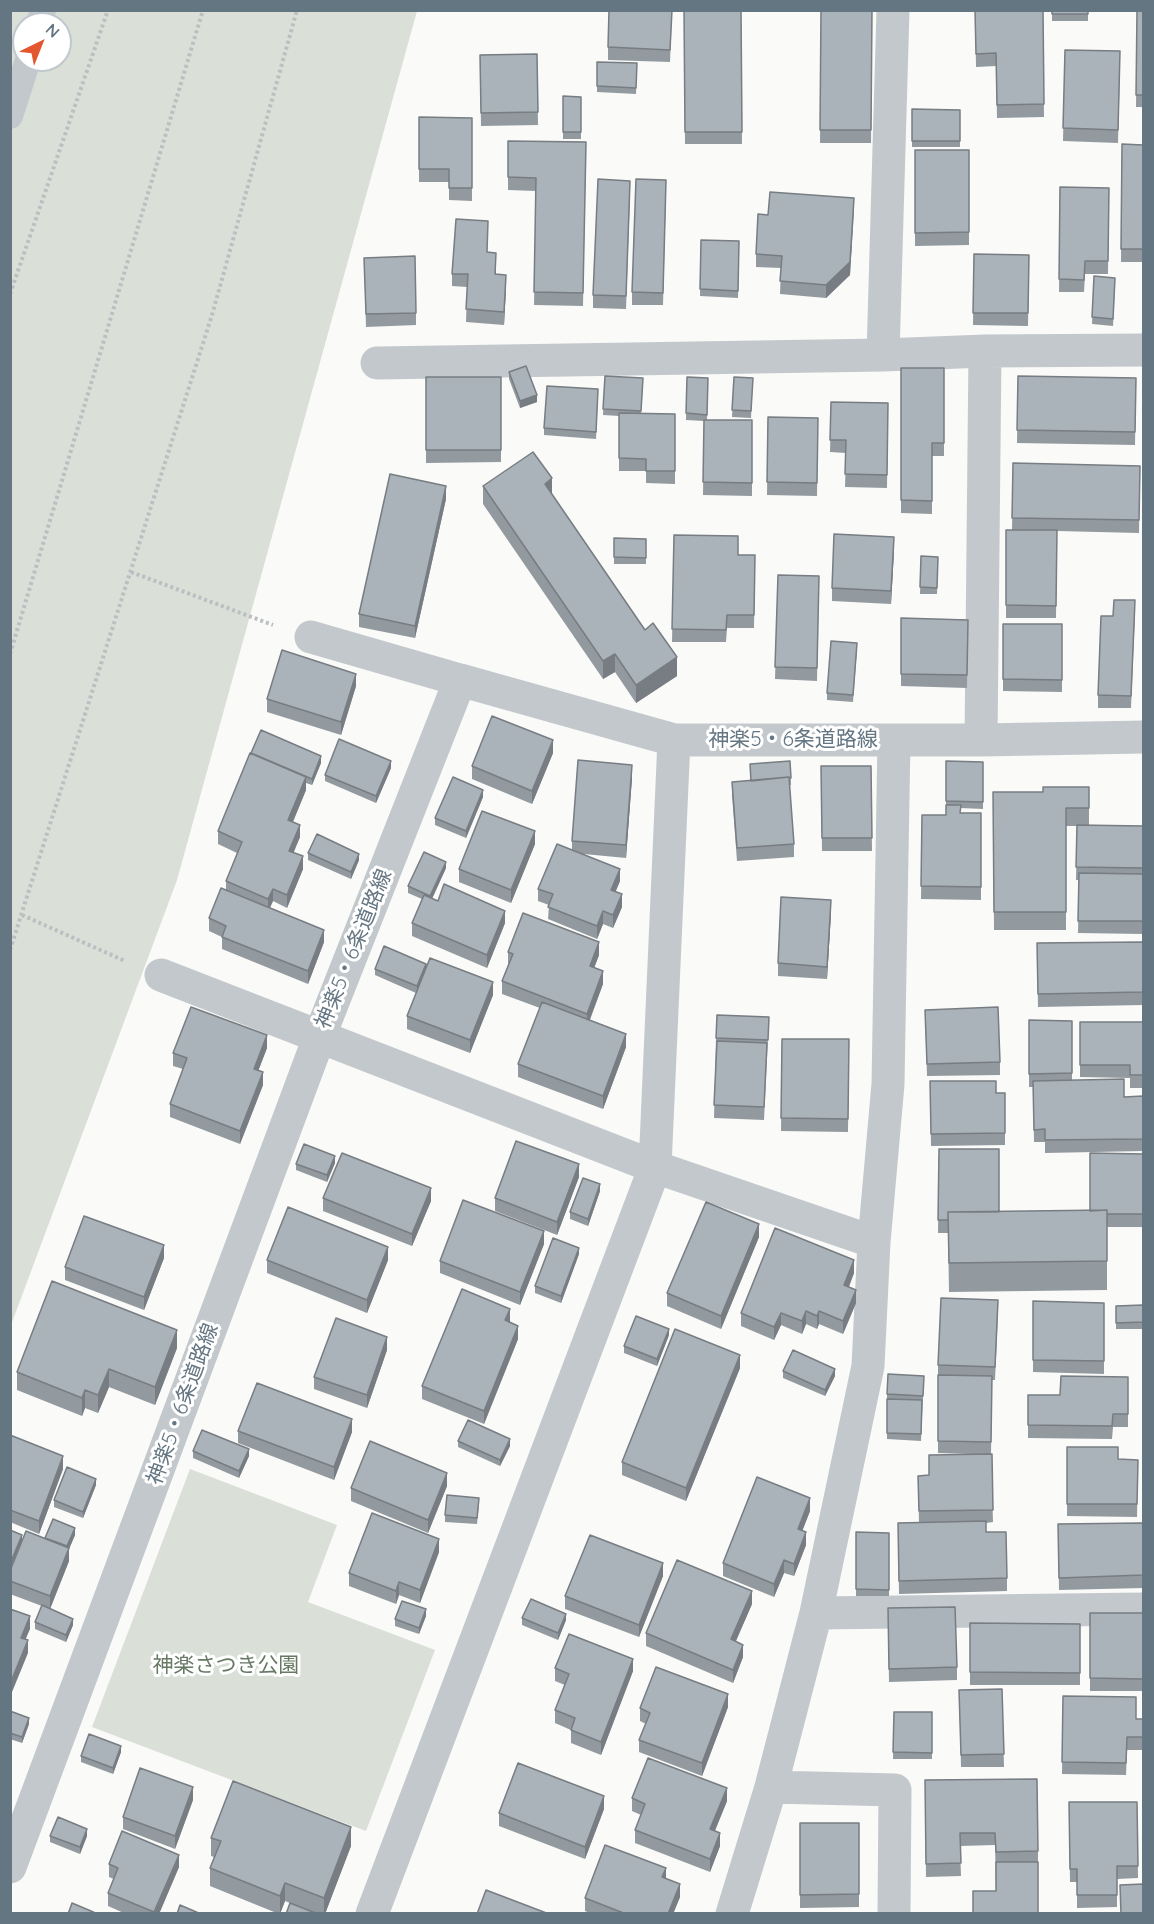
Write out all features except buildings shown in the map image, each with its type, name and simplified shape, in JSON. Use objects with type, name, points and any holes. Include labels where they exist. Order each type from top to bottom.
[{"type":"street","points":[[883,355],[893,10]]},
{"type":"street","points":[[377,363],[1143,350]]},
{"type":"street","points":[[981,740],[985,351]]},
{"type":"street","points":[[311,637],[460,680]]},
{"type":"street","name":"神楽5・6条道路線","points":[[10,1867],[320,1035],[460,680],[674,740],[981,740],[1143,737]]},
{"type":"street","points":[[372,1914],[655,1167],[674,740]]},
{"type":"street","points":[[732,1914],[771,1787],[816,1613],[868,1366],[874,1242],[888,1084],[894,740]]},
{"type":"street","points":[[161,975],[655,1167],[874,1242]]},
{"type":"street","points":[[816,1613],[1143,1609]]},
{"type":"street","points":[[771,1787],[895,1790],[894,1914]]},
{"type":"lane","points":[[10,116],[24,72]]},
{"type":"path","points":[[10,294],[108,10]]},
{"type":"path","points":[[10,654],[202,10]]},
{"type":"path","points":[[10,950],[212,315],[297,10]]},
{"type":"path","points":[[131,572],[222,607],[311,637]]},
{"type":"path","points":[[22,915],[114,957]]},
{"type":"green space","points":[[11,11],[417,11],[177,880],[11,1325]]},
{"type":"green space","name":"神楽さつき公園","points":[[190,1469],[337,1525],[308,1602],[435,1650],[366,1831],[92,1727]]}]
